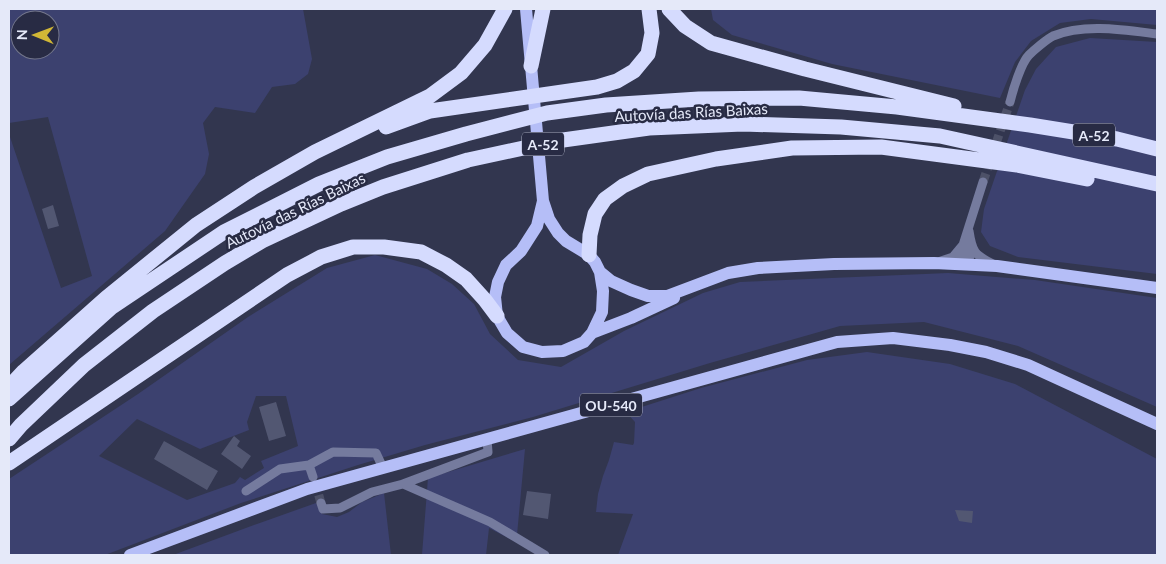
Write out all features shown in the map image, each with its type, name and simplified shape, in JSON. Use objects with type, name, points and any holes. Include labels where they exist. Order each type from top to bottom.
[{"type":"highway","points":[[9,387],[24,370],[106,298],[196,225],[254,187],[315,152],[430,96],[461,73],[485,45],[505,9]]},
{"type":"highway","points":[[531,66],[543,9]]},
{"type":"highway","points":[[315,152],[430,111],[597,87],[617,81],[634,71],[648,54],[652,33],[649,9]]},
{"type":"highway","points":[[669,9],[685,26],[711,43],[804,69],[1030,125]]},
{"type":"highway","name":"Autovía das Rías Baixas","points":[[9,398],[112,307],[224,232],[319,184],[386,157],[547,113],[606,105],[699,98],[799,98],[897,107],[1030,125],[1117,139],[1157,149]]},
{"type":"highway","name":"Autovía das Rías Baixas","points":[[9,439],[21,425],[84,365],[153,311],[262,241],[383,187],[468,160],[556,140],[649,128],[744,124],[841,127],[940,136],[1157,184]]},
{"type":"highway","points":[[589,255],[590,236],[595,214],[605,200],[623,186],[648,174],[716,160],[792,148],[881,147],[1017,165],[1157,193]]},
{"type":"highway","points":[[9,463],[288,275],[321,257],[353,247],[384,247],[421,252],[446,265],[466,279],[497,316]]},
{"type":"main road","points":[[526,9],[543,200],[549,219],[558,233],[566,241],[589,255],[595,262],[600,272],[603,291],[602,312],[592,333],[584,342],[563,351],[542,352],[523,347],[507,332],[497,316],[495,297],[498,282],[506,265],[521,251],[537,226],[543,200]]},
{"type":"main road","points":[[600,272],[611,281],[648,296],[667,296],[728,273],[758,268],[834,264],[934,263],[996,266],[1157,288]]},
{"type":"main road","points":[[592,333],[631,318],[692,288]]},
{"type":"main road","name":"OU-540","points":[[130,555],[307,489],[837,342],[893,338],[950,345],[986,352],[1028,365],[1157,424]]},
{"type":"main road","points":[[1098,396],[1157,415]]},
{"type":"street","points":[[1010,102],[1018,77],[1028,56],[1052,37],[1074,30],[1122,29],[1157,34]]},
{"type":"street","points":[[966,265],[962,260],[967,245],[968,228],[983,182]]},
{"type":"street","points":[[934,263],[953,257],[967,245]]},
{"type":"street","points":[[967,245],[979,257],[996,266]]},
{"type":"street","points":[[321,503],[323,509],[340,508],[372,492],[403,484],[488,452],[487,439]]},
{"type":"street","points":[[246,491],[280,469],[309,465],[333,452],[376,452],[383,468]]},
{"type":"street","points":[[309,465],[313,477]]},
{"type":"street","points":[[403,484],[490,522],[545,555]]},
{"type":"shaded area","points":[[9,9],[303,9],[312,59],[308,74],[295,84],[272,87],[255,113],[215,107],[203,123],[209,154],[205,174],[165,231],[9,365],[9,134],[61,288],[92,276],[48,117],[9,123]]},
{"type":"shaded area","points":[[711,9],[1157,9],[1157,25],[1091,19],[1060,23],[1031,41],[1015,62],[1000,98],[832,64],[732,35],[713,20]]},
{"type":"shaded area","points":[[1090,38],[1157,42],[1157,274],[1018,257],[990,246],[981,232],[984,209],[1025,90],[1036,69],[1056,47]]},
{"type":"shaded area","points":[[375,255],[427,269],[452,284],[474,304],[490,334],[518,360],[561,367],[624,331],[703,293],[740,282],[948,273],[1035,280],[1157,298],[1157,407],[1018,346],[924,322],[840,326],[533,417],[425,445],[358,465],[241,503],[105,555],[9,555],[9,479],[138,394],[248,317],[327,268]],"holes":[[[256,396],[286,396],[298,446],[261,461],[264,468],[245,480],[240,477],[235,483],[187,500],[99,456],[137,419],[200,449],[249,430],[247,422]]]},
{"type":"shaded area","points":[[867,352],[950,364],[1015,384],[1157,459],[1157,555],[618,555],[633,514],[596,512],[598,494],[614,442],[633,445],[634,443],[635,422],[626,412],[701,388],[807,360]]},
{"type":"shaded area","points":[[525,449],[517,535],[512,540],[489,528],[486,555],[422,555],[428,478]]},
{"type":"shaded area","points":[[384,493],[391,555],[173,555],[316,503],[322,514],[337,517],[349,512],[362,502]]},
{"type":"building","points":[[53,205],[59,226],[48,229],[42,209]]},
{"type":"building","points":[[276,402],[286,436],[269,441],[259,407]]},
{"type":"building","points":[[234,436],[240,441],[237,446],[251,456],[242,469],[221,454]]},
{"type":"building","points":[[164,441],[218,471],[207,490],[154,459]]},
{"type":"building","points":[[527,491],[551,494],[548,519],[523,515]]},
{"type":"building","points":[[955,510],[973,511],[972,523],[959,521]]},
{"type":"tunnel","points":[[983,182],[1010,102]]},
{"type":"tunnel","points":[[315,482],[321,503]]}]
